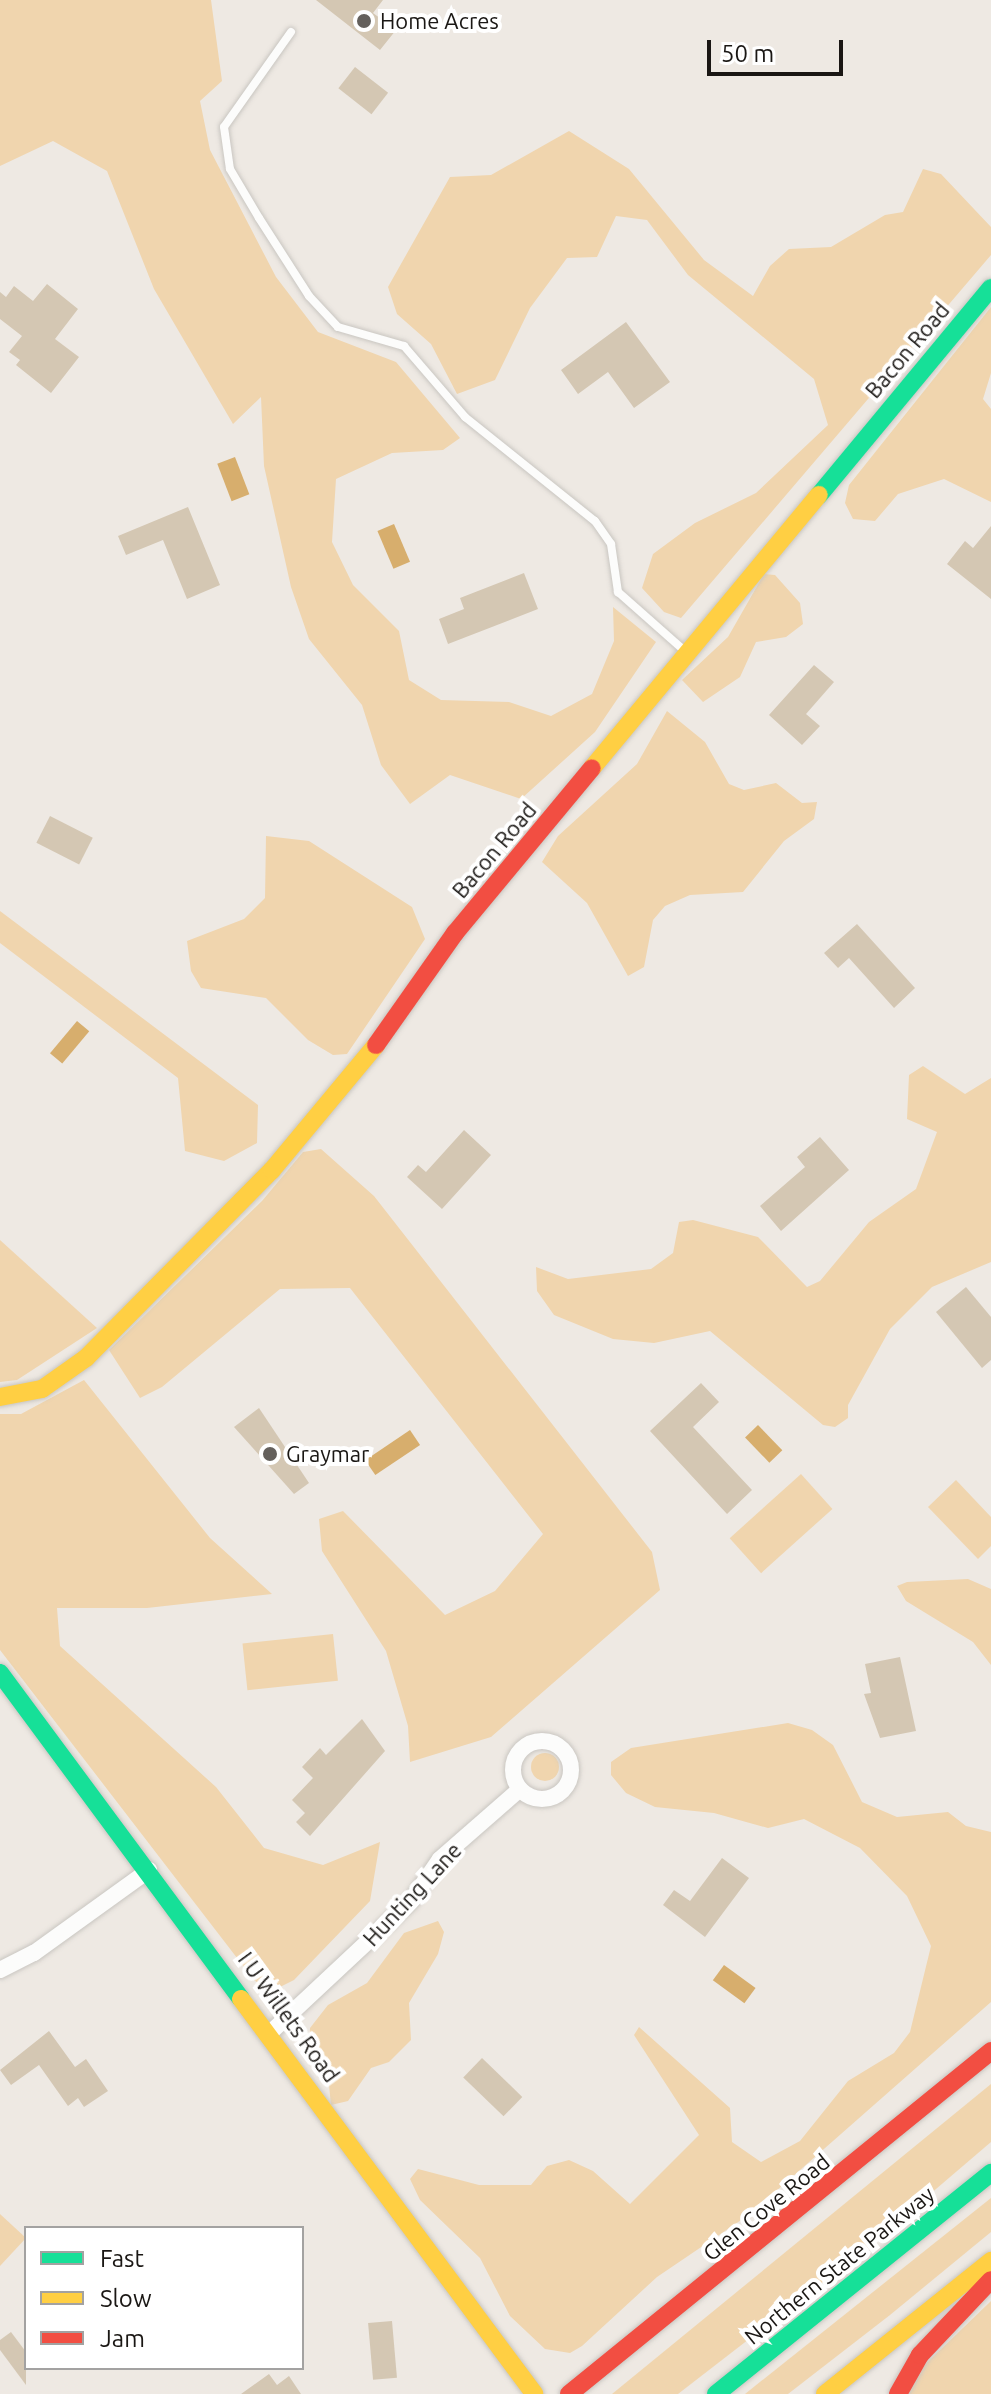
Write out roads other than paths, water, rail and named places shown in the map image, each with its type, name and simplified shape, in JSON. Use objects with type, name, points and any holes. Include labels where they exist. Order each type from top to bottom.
[{"type":"main road","name":"Bacon Road","points":[[0,1397],[42,1389],[86,1358],[214,1234],[359,1069],[455,933],[991,288]]},
{"type":"main road","name":"I U Willets Road","points":[[0,1673],[271,2032],[534,2394]]},
{"type":"main road","name":"Glen Cove Road","points":[[569,2394],[991,2051]]},
{"type":"main road","name":"Northern State Parkway","points":[[716,2394],[991,2173]]},
{"type":"main road","points":[[825,2394],[991,2261]]},
{"type":"main road","points":[[898,2394],[910,2366],[991,2280]]},
{"type":"street","name":"Hunting Lane","points":[[271,2032],[411,1901],[440,1859],[520,1789]]},
{"type":"street","points":[[0,1970],[34,1953],[149,1870]]},
{"type":"lane","points":[[291,32],[224,127],[230,169],[259,218],[309,296],[338,327],[404,346],[465,417],[595,521],[611,544],[618,592],[687,653]]},
{"type":"place","name":"Home Acres","points":[[364,21]]},
{"type":"place","name":"Graymar","points":[[270,1454]]}]
